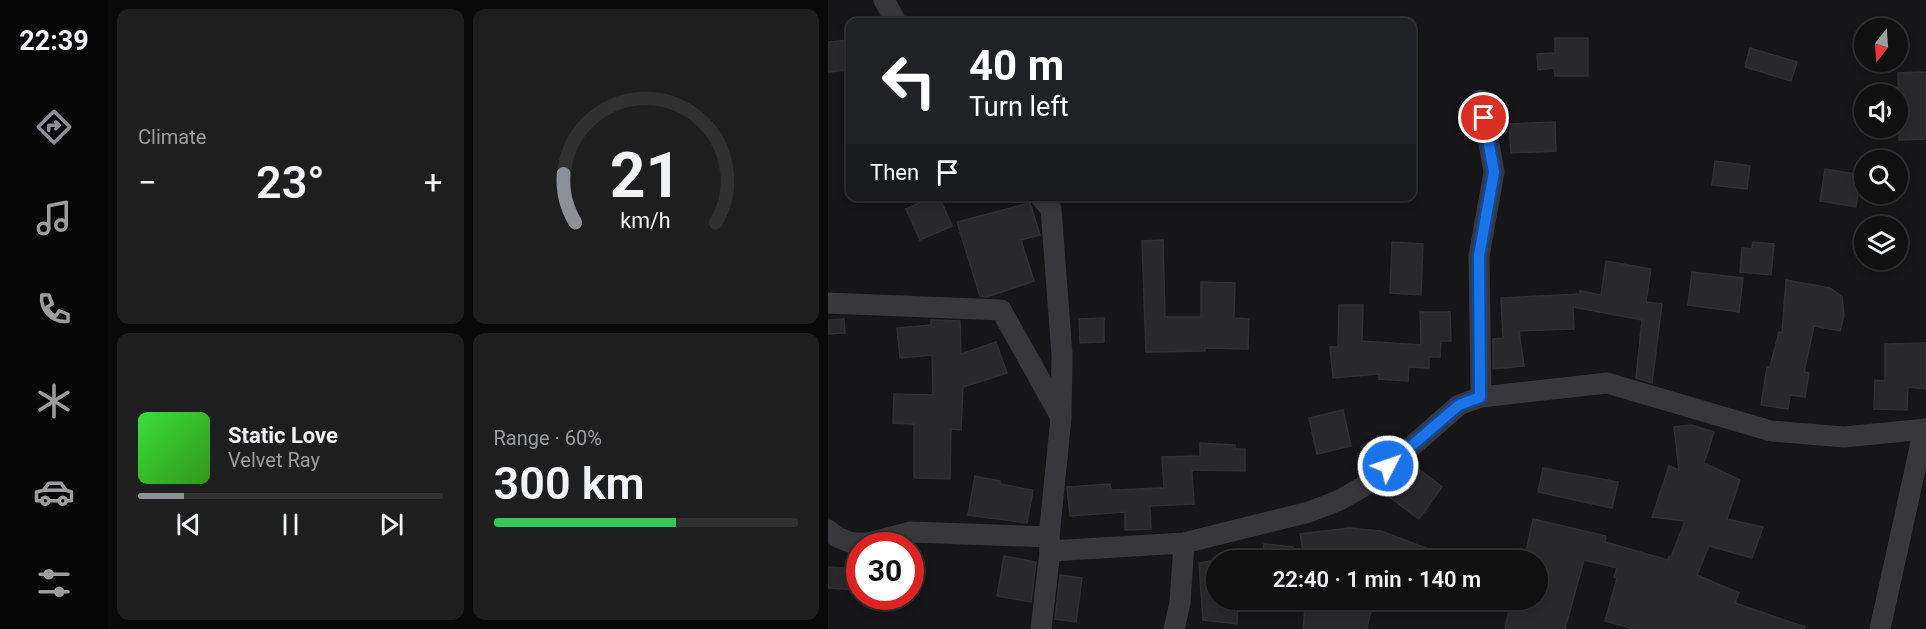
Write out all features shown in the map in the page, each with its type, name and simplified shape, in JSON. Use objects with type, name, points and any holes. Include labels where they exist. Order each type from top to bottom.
[{"type":"street","points":[[884,0],[894,18]]},
{"type":"street","points":[[1480,100],[1494,172],[1479,256],[1480,397]]},
{"type":"street","points":[[1041,629],[1061,418],[1062,355],[1051,209],[1044,201]]},
{"type":"street","points":[[828,303],[1001,310],[1061,418]]},
{"type":"street","points":[[828,530],[837,537],[852,543],[869,543],[911,532],[1050,544],[1184,543],[1309,512],[1340,500],[1371,482],[1459,405],[1480,397],[1607,384],[1771,431],[1844,437],[1925,429],[1880,629]]},
{"type":"street","points":[[1174,629],[1180,603],[1184,543]]},
{"type":"building","points":[[1555,38],[1588,38],[1588,76],[1555,76],[1554,68],[1538,70],[1537,54],[1555,53]]},
{"type":"building","points":[[846,40],[846,70],[828,72],[828,42]]},
{"type":"building","points":[[1750,48],[1797,62],[1791,81],[1745,67]]},
{"type":"building","points":[[1926,72],[1926,139],[1899,140],[1899,138],[1908,138],[1908,84],[1898,84],[1898,73]]},
{"type":"building","points":[[1555,122],[1556,151],[1511,153],[1509,124]]},
{"type":"building","points":[[1715,161],[1750,166],[1747,189],[1712,185]]},
{"type":"building","points":[[1825,169],[1854,174],[1854,204],[1856,204],[1856,207],[1820,201]]},
{"type":"building","points":[[924,201],[941,201],[952,226],[920,240],[906,209]]},
{"type":"building","points":[[1030,203],[1040,235],[1021,240],[1034,281],[987,297],[980,296],[957,222]]},
{"type":"building","points":[[1163,240],[1165,317],[1201,317],[1201,282],[1235,283],[1234,318],[1249,319],[1248,349],[1205,348],[1205,351],[1146,352],[1142,241]]},
{"type":"building","points":[[1392,242],[1423,244],[1421,295],[1390,293]]},
{"type":"building","points":[[1753,242],[1774,244],[1771,275],[1740,272],[1742,248],[1752,249]]},
{"type":"building","points":[[1606,261],[1651,269],[1646,302],[1662,304],[1652,383],[1636,378],[1642,320],[1573,307],[1574,329],[1519,331],[1524,366],[1493,369],[1493,339],[1503,338],[1501,298],[1580,294],[1580,291],[1601,295]]},
{"type":"building","points":[[1692,272],[1743,278],[1739,312],[1688,305]]},
{"type":"building","points":[[1786,280],[1830,288],[1842,297],[1844,316],[1840,331],[1814,326],[1804,372],[1809,373],[1805,397],[1790,395],[1788,409],[1761,405],[1767,367],[1770,367],[1779,332],[1782,333]]},
{"type":"building","points":[[1339,305],[1363,305],[1362,341],[1421,345],[1420,312],[1450,312],[1451,341],[1441,341],[1440,357],[1429,357],[1429,368],[1409,367],[1408,381],[1379,379],[1379,374],[1333,378],[1330,347],[1338,347]]},
{"type":"building","points":[[1104,318],[1104,342],[1080,343],[1079,319]]},
{"type":"building","points":[[844,319],[845,333],[828,334],[828,320]]},
{"type":"building","points":[[931,320],[960,321],[961,354],[996,342],[1007,373],[963,387],[961,430],[951,429],[950,479],[914,478],[914,424],[893,423],[894,394],[933,395],[932,355],[900,358],[897,328],[931,325]]},
{"type":"building","points":[[1926,343],[1926,389],[1908,387],[1907,410],[1874,409],[1875,380],[1885,381],[1885,344]]},
{"type":"building","points":[[1343,410],[1351,446],[1317,454],[1309,418]]},
{"type":"building","points":[[1691,425],[1714,432],[1704,463],[1740,480],[1727,519],[1763,527],[1752,558],[1709,546],[1697,575],[1739,593],[1735,603],[1805,627],[1804,629],[1634,629],[1605,621],[1617,578],[1614,577],[1617,568],[1584,560],[1565,629],[1505,629],[1509,610],[1548,610],[1548,550],[1526,550],[1533,519],[1606,536],[1605,542],[1668,560],[1669,556],[1671,557],[1685,521],[1652,517],[1669,466],[1679,470],[1674,427]]},
{"type":"building","points":[[1200,443],[1235,445],[1235,449],[1245,449],[1245,471],[1192,470],[1194,504],[1150,506],[1151,529],[1125,530],[1125,512],[1070,516],[1067,487],[1110,484],[1111,490],[1164,488],[1162,457],[1200,456]]},
{"type":"building","points":[[1543,468],[1618,482],[1612,508],[1538,492]]},
{"type":"building","points":[[1420,470],[1442,487],[1419,519],[1381,491],[1400,474],[1409,485]]},
{"type":"building","points":[[975,476],[1000,481],[1000,484],[1033,490],[1027,523],[968,515]]},
{"type":"building","points":[[1349,528],[1381,531],[1426,548],[1426,550],[1303,550],[1300,534]]},
{"type":"building","points":[[1264,544],[1293,547],[1293,550],[1263,550]]},
{"type":"building","points":[[1004,556],[1036,562],[1031,602],[997,596]]},
{"type":"building","points":[[1206,562],[1206,610],[1238,610],[1237,624],[1203,620],[1199,563]]},
{"type":"building","points":[[828,567],[846,568],[846,589],[828,588]]},
{"type":"building","points":[[1060,575],[1082,578],[1076,622],[1055,619]]},
{"type":"building","points":[[1305,610],[1371,610],[1367,629],[1303,629]]},
{"type":"route","points":[[1388,466],[1459,405],[1480,397],[1479,256],[1494,172],[1484,118]]}]
